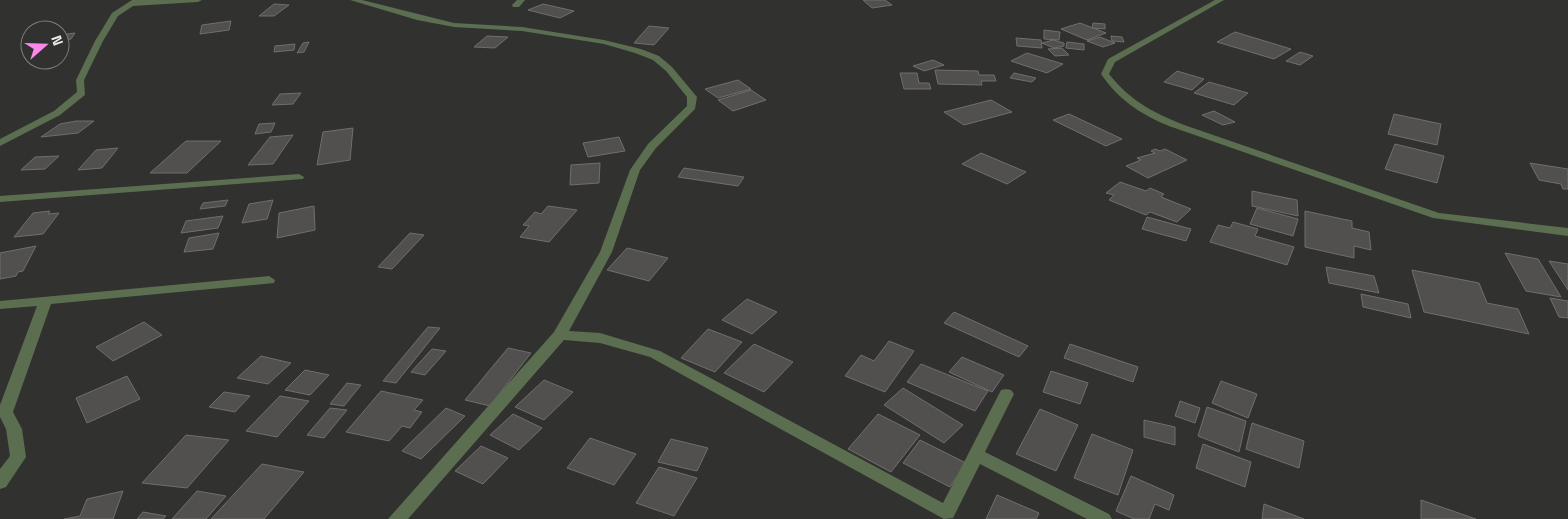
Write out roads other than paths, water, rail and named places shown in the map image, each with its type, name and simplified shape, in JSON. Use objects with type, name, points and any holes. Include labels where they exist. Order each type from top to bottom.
[{"type":"street","points":[[0,143],[57,113],[82,93],[80,80],[115,15],[135,2],[198,0]]},
{"type":"street","points":[[354,0],[454,25],[522,29],[604,42],[638,51],[656,58],[692,97],[692,107],[652,146],[635,170],[606,252],[560,335],[397,519]]},
{"type":"street","points":[[1220,0],[1111,61],[1105,74],[1120,95],[1146,114],[1437,216],[1568,232]]},
{"type":"street","points":[[0,199],[299,176]]},
{"type":"street","points":[[0,305],[269,280]]},
{"type":"street","points":[[0,482],[18,457],[14,430],[5,412],[46,300]]},
{"type":"street","points":[[560,335],[600,338],[655,354],[946,516],[1006,394]]},
{"type":"street","points":[[977,455],[1103,519]]}]
